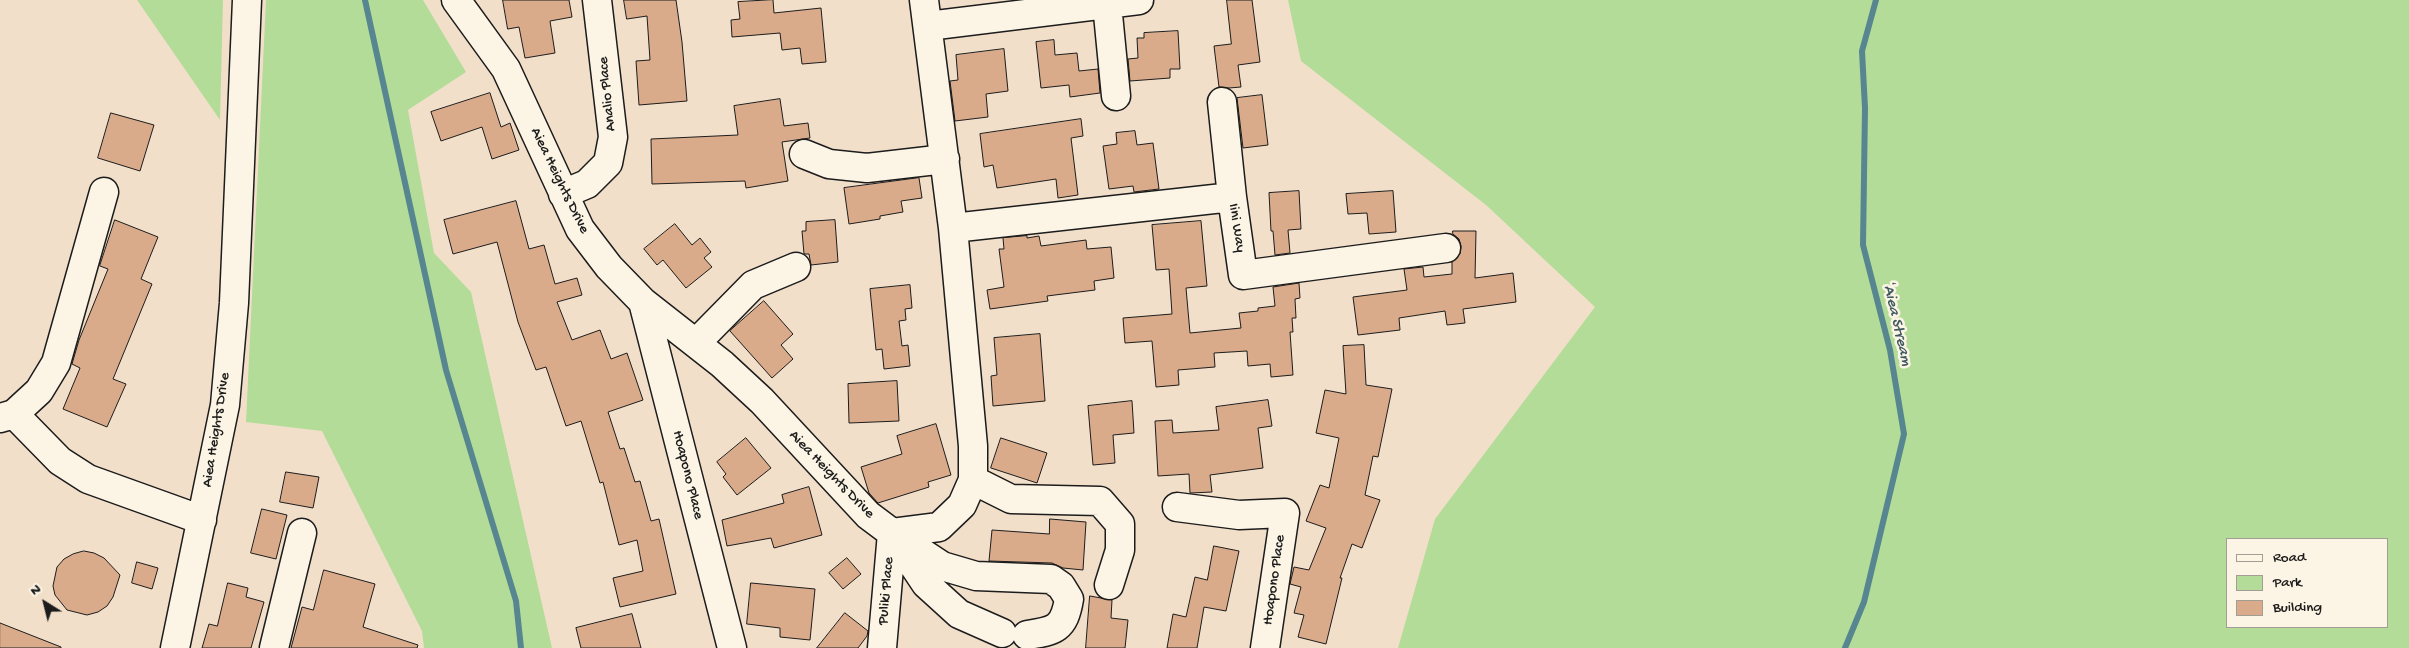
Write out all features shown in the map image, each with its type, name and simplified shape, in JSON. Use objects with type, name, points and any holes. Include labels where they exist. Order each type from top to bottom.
[{"type":"street","name":"Aiea Heights Drive","points":[[175,648],[225,405],[233,312],[247,0]]},
{"type":"street","name":"Aiea Heights Drive","points":[[456,0],[506,69],[580,229],[609,267],[643,302],[696,343],[762,401],[868,515],[942,566],[976,576],[1051,579],[1061,586],[1070,600],[1062,625],[1050,632],[1014,634],[959,614],[926,584],[892,533]]},
{"type":"street","name":"Analio Place","points":[[563,194],[587,184],[608,163],[613,137],[597,0]]},
{"type":"street","points":[[892,533],[939,527],[962,505],[973,480],[973,446],[953,228],[926,13],[1107,4],[1139,0]]},
{"type":"street","points":[[1107,4],[1116,96]]},
{"type":"street","points":[[1222,102],[1232,197]]},
{"type":"street","points":[[804,154],[829,164],[868,168],[944,159]]},
{"type":"street","points":[[104,192],[56,363],[39,391],[7,416],[60,461],[88,479],[202,520]]},
{"type":"street","name":"Iini Way","points":[[953,228],[1232,197],[1243,275],[1446,248]]},
{"type":"street","points":[[696,343],[754,286],[796,267]]},
{"type":"street","name":"Hoapono Place","points":[[643,302],[732,648]]},
{"type":"street","points":[[973,480],[1011,499],[1100,501],[1120,524],[1120,550],[1109,585]]},
{"type":"street","name":"Hoapono Place","points":[[1177,507],[1239,515],[1285,512],[1265,648]]},
{"type":"street","points":[[274,648],[302,533]]},
{"type":"street","name":"Puliki Place","points":[[882,648],[892,533]]},
{"type":"green space","points":[[137,0],[223,0],[220,120]]},
{"type":"green space","points":[[266,0],[423,0],[466,72],[408,110],[434,253],[471,292],[552,648],[424,648],[422,631],[322,431],[246,422]]},
{"type":"green space","points":[[1288,0],[2409,0],[2409,648],[1398,648],[1435,519],[1595,307],[1486,205],[1301,61]]},
{"type":"building","points":[[503,0],[569,0],[572,17],[550,21],[555,53],[525,58],[519,27],[508,29]]},
{"type":"building","points":[[624,0],[676,0],[687,101],[639,105],[636,61],[650,60],[647,16],[627,19]]},
{"type":"building","points":[[773,0],[774,13],[821,8],[826,62],[802,64],[800,48],[782,50],[780,33],[732,37],[731,20],[740,19],[738,2]]},
{"type":"building","points":[[1227,0],[1252,0],[1260,62],[1238,65],[1241,87],[1219,87],[1214,46],[1231,44]]},
{"type":"building","points":[[1178,31],[1180,69],[1170,69],[1170,78],[1130,81],[1128,59],[1138,58],[1137,38],[1144,38],[1144,33]]},
{"type":"building","points":[[1054,40],[1055,55],[1077,53],[1079,71],[1098,69],[1100,93],[1070,97],[1069,85],[1041,88],[1036,42]]},
{"type":"building","points":[[1004,49],[1008,91],[986,94],[988,117],[955,121],[950,81],[958,80],[956,55]]},
{"type":"building","points":[[490,93],[501,127],[510,123],[519,150],[492,159],[482,127],[441,141],[431,112]]},
{"type":"building","points":[[1262,95],[1268,145],[1243,148],[1237,98]]},
{"type":"building","points":[[780,99],[784,126],[808,123],[810,138],[782,142],[788,181],[746,188],[745,181],[652,184],[651,139],[738,135],[734,106]]},
{"type":"building","points":[[111,113],[154,125],[140,171],[98,158]]},
{"type":"building","points":[[1081,119],[1083,136],[1071,138],[1078,195],[1058,198],[1056,179],[997,188],[993,165],[984,167],[980,134]]},
{"type":"building","points":[[1135,131],[1137,145],[1153,143],[1159,189],[1134,192],[1133,186],[1109,189],[1103,146],[1117,144],[1116,133]]},
{"type":"building","points":[[919,178],[922,198],[901,201],[903,212],[880,216],[880,219],[849,224],[844,188]]},
{"type":"building","points":[[1299,191],[1301,229],[1288,230],[1290,253],[1275,255],[1273,231],[1271,231],[1269,193]]},
{"type":"building","points":[[1393,191],[1396,232],[1369,234],[1367,213],[1348,214],[1346,194]]},
{"type":"building","points":[[516,201],[529,249],[544,245],[555,284],[577,278],[582,295],[557,302],[572,340],[600,330],[611,359],[627,353],[643,400],[608,412],[620,449],[624,448],[635,482],[640,481],[651,521],[659,519],[676,594],[620,607],[613,578],[643,571],[637,540],[619,545],[603,482],[600,483],[581,421],[566,426],[546,367],[536,370],[518,322],[497,242],[453,254],[444,220]]},
{"type":"building","points":[[115,220],[158,237],[141,279],[152,284],[113,379],[126,384],[107,427],[63,409],[80,368],[72,364],[79,340],[108,269],[100,266]]},
{"type":"building","points":[[835,220],[838,262],[811,265],[809,254],[804,254],[802,231],[806,231],[806,222]]},
{"type":"building","points":[[1201,221],[1207,286],[1186,288],[1190,333],[1241,328],[1239,313],[1258,311],[1258,308],[1275,306],[1273,287],[1299,283],[1300,298],[1295,299],[1296,318],[1292,318],[1293,332],[1290,332],[1293,375],[1271,377],[1270,364],[1248,366],[1247,351],[1214,353],[1215,367],[1178,370],[1179,385],[1156,387],[1152,341],[1125,343],[1123,318],[1172,314],[1169,269],[1156,270],[1152,225]]},
{"type":"building","points":[[675,224],[692,245],[700,238],[711,252],[704,258],[712,267],[686,288],[663,260],[657,265],[644,249]]},
{"type":"building","points":[[1453,231],[1476,231],[1475,278],[1513,273],[1516,302],[1463,309],[1465,323],[1447,325],[1445,311],[1399,318],[1400,330],[1358,335],[1353,297],[1407,290],[1404,269],[1423,267],[1424,277],[1452,274],[1452,262],[1460,254],[1461,246],[1459,239],[1453,234]]},
{"type":"building","points":[[1027,236],[1027,238],[1039,236],[1041,246],[1086,240],[1087,249],[1111,247],[1114,278],[1094,281],[1095,290],[1047,296],[1048,301],[990,309],[987,290],[1004,287],[999,249],[1004,249],[1003,238]]},
{"type":"building","points":[[910,285],[912,308],[905,309],[906,320],[899,321],[902,346],[908,345],[910,366],[884,369],[882,349],[876,350],[870,289]]},
{"type":"building","points":[[764,301],[793,334],[781,345],[793,359],[772,378],[730,331]]},
{"type":"building","points":[[1040,334],[1045,401],[993,406],[991,376],[997,375],[994,338]]},
{"type":"building","points":[[1364,345],[1366,385],[1392,389],[1378,457],[1373,456],[1365,495],[1380,500],[1362,548],[1352,544],[1340,578],[1342,578],[1326,644],[1298,637],[1304,615],[1294,613],[1301,587],[1290,584],[1294,567],[1309,570],[1326,528],[1306,521],[1320,485],[1329,488],[1339,438],[1316,433],[1325,390],[1346,394],[1343,346]]},
{"type":"building","points":[[897,381],[899,421],[849,423],[848,384]]},
{"type":"building","points":[[1268,400],[1272,426],[1258,428],[1263,468],[1210,475],[1212,492],[1190,493],[1189,474],[1158,476],[1155,421],[1172,420],[1173,433],[1219,430],[1216,407]]},
{"type":"building","points":[[1132,401],[1134,433],[1113,435],[1115,463],[1093,465],[1088,406]]},
{"type":"building","points":[[936,424],[951,475],[928,482],[929,487],[878,503],[869,493],[861,467],[902,454],[897,436]]},
{"type":"building","points":[[746,438],[771,468],[737,495],[723,477],[726,474],[717,462]]},
{"type":"building","points":[[1001,438],[1047,453],[1037,483],[991,468]]},
{"type":"building","points":[[286,472],[319,477],[313,508],[280,502]]},
{"type":"building","points":[[809,487],[822,535],[774,548],[771,538],[727,546],[722,520],[784,503],[782,495]]},
{"type":"building","points":[[262,509],[287,515],[276,559],[251,553]]},
{"type":"building","points":[[1050,519],[1086,522],[1083,570],[1063,568],[1052,563],[989,561],[992,530],[1049,534]]},
{"type":"building","points":[[1214,546],[1239,551],[1226,611],[1204,607],[1197,648],[1167,648],[1173,614],[1186,617],[1195,577],[1207,580]]},
{"type":"building","points":[[84,551],[104,558],[120,575],[113,597],[107,606],[98,612],[87,615],[67,610],[55,595],[53,586],[57,567],[64,559]]},
{"type":"building","points":[[847,558],[861,574],[843,589],[829,573]]},
{"type":"building","points":[[137,562],[158,568],[152,589],[132,583]]},
{"type":"building","points":[[324,570],[375,584],[363,627],[418,645],[417,648],[291,648],[302,607],[313,610]]},
{"type":"building","points":[[228,583],[248,588],[246,597],[264,602],[251,648],[202,648],[209,624],[217,626]]},
{"type":"building","points":[[751,583],[815,589],[810,640],[780,637],[780,628],[747,624]]},
{"type":"building","points":[[1090,596],[1112,600],[1111,618],[1128,620],[1125,648],[1086,648]]},
{"type":"building","points":[[845,613],[868,631],[867,636],[858,648],[817,648]]},
{"type":"building","points":[[632,614],[641,648],[581,648],[576,628]]},
{"type":"building","points":[[0,623],[61,647],[61,648],[0,648]]},
{"type":"waterway","points":[[365,0],[446,370],[516,601],[521,648]]},
{"type":"waterway","name":"ʻAiea Stream","points":[[1845,648],[1864,602],[1904,434],[1890,350],[1863,245],[1865,108],[1862,51],[1876,0]]}]
